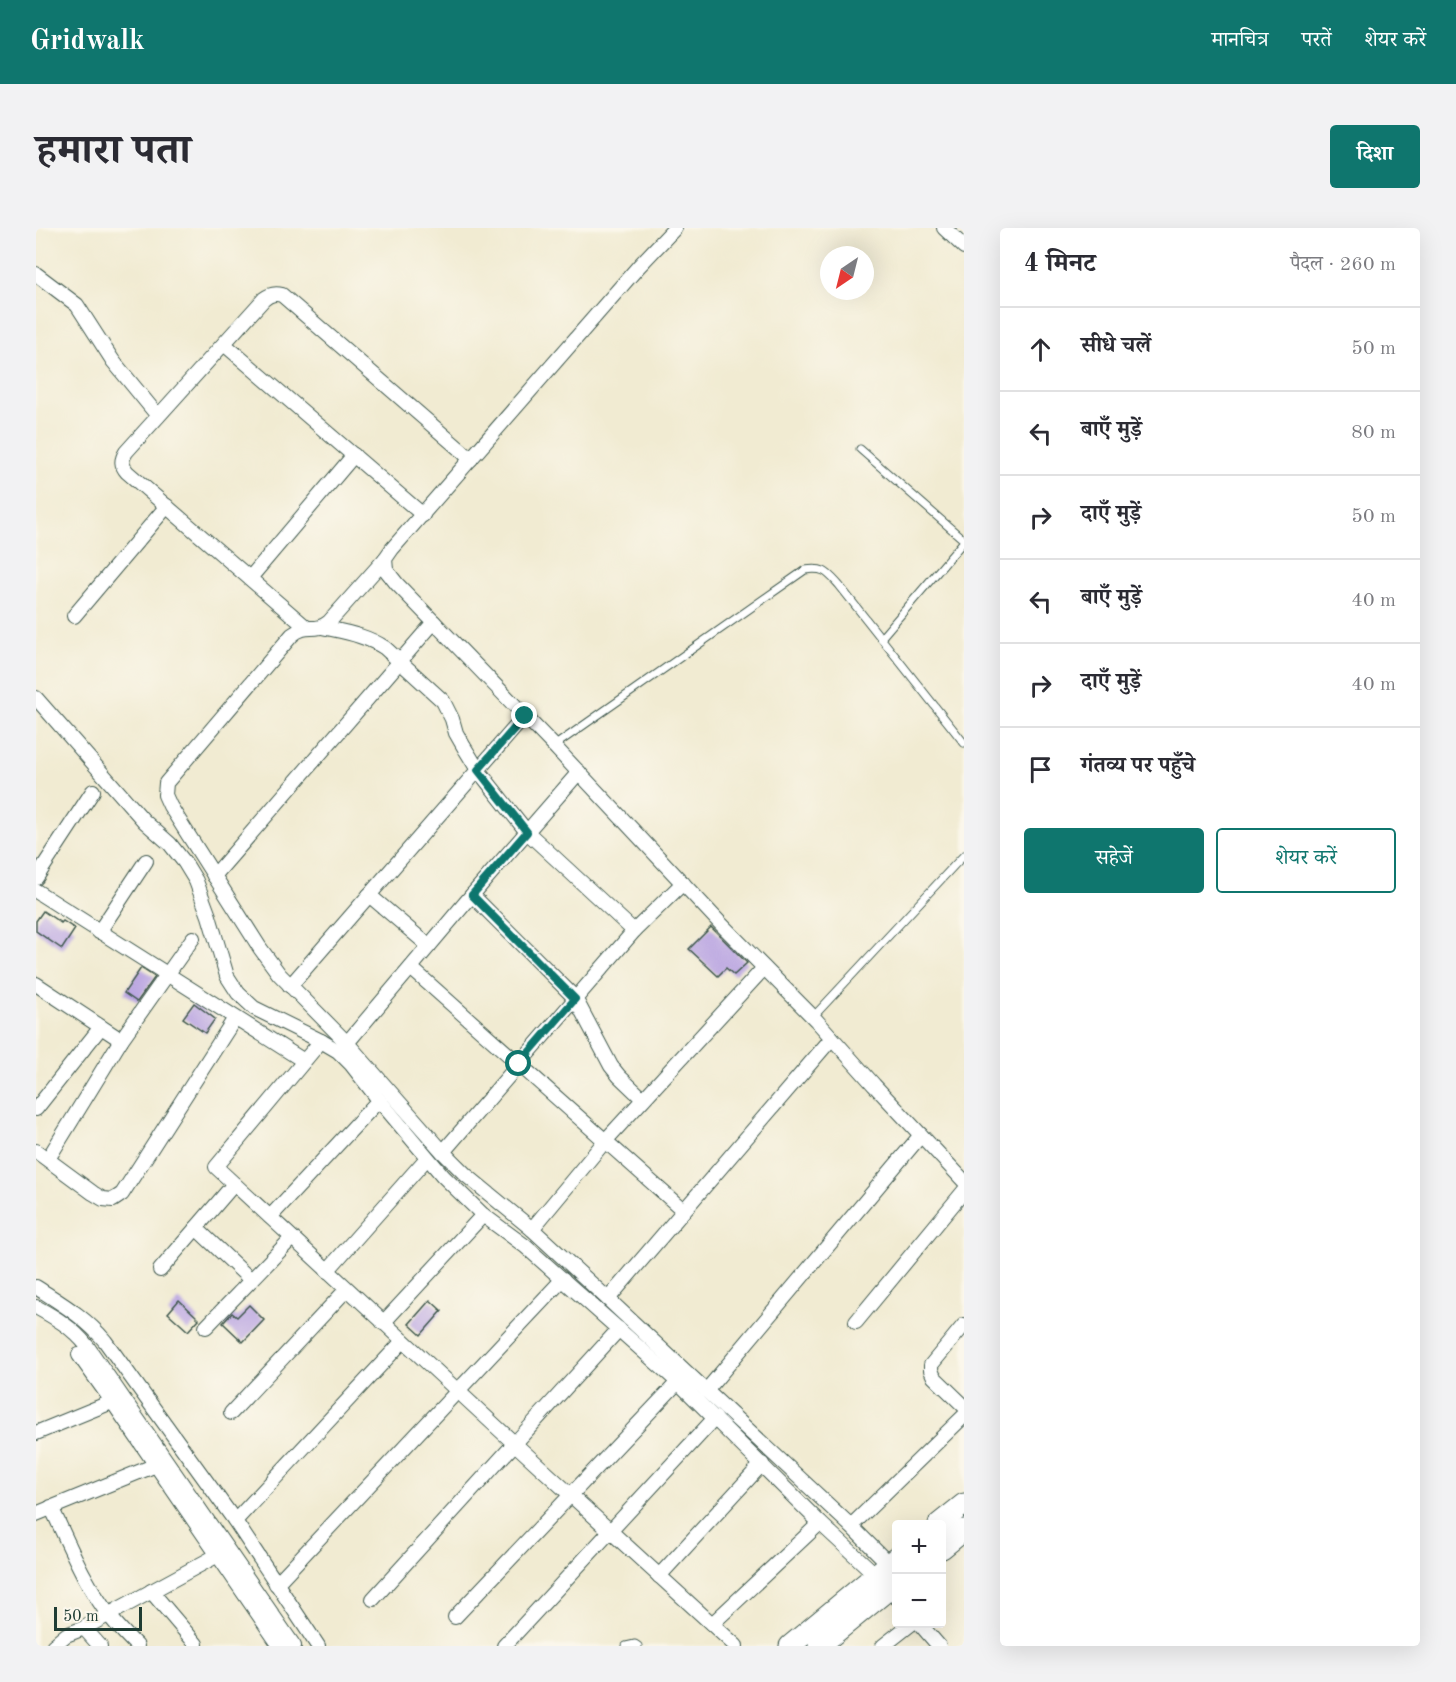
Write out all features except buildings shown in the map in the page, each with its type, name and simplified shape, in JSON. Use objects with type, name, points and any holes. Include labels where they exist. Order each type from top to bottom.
[{"type":"main road","points":[[952,1538],[964,1504]]},
{"type":"main road","points":[[832,1642],[892,1577]]},
{"type":"main road","points":[[790,1646],[892,1577]]},
{"type":"street","points":[[322,627],[385,559],[639,266],[675,228]]},
{"type":"street","points":[[944,228],[964,247]]},
{"type":"street","points":[[36,274],[77,305],[113,361],[158,416]]},
{"type":"street","points":[[307,628],[123,467],[122,459],[126,452],[264,299],[269,295],[282,296],[471,459]]},
{"type":"street","points":[[224,344],[423,515]]},
{"type":"street","points":[[250,578],[354,455]]},
{"type":"street","points":[[74,616],[167,506]]},
{"type":"street","points":[[385,559],[386,570],[398,584],[813,1017],[964,1181]]},
{"type":"street","points":[[214,876],[434,622]]},
{"type":"street","points":[[634,931],[527,832],[478,770],[459,740],[443,701],[385,648],[369,638],[322,627],[299,629],[292,634],[166,783],[165,795],[170,806],[279,974],[348,1043],[443,1152],[466,1175],[532,1229],[851,1526],[892,1577]]},
{"type":"street","points":[[36,698],[144,821],[170,844],[185,863],[196,881],[209,916],[226,976],[238,993],[254,1008],[338,1051],[442,1176],[483,1215],[563,1278],[678,1382],[820,1523],[892,1577]]},
{"type":"street","points":[[290,986],[525,716]]},
{"type":"street","points":[[348,1043],[579,772]]},
{"type":"street","points":[[36,878],[93,791]]},
{"type":"street","points":[[99,932],[146,861]]},
{"type":"street","points":[[443,1152],[634,931],[683,883]]},
{"type":"street","points":[[36,891],[304,1061]]},
{"type":"street","points":[[369,895],[429,946]]},
{"type":"street","points":[[472,895],[575,999],[610,1066],[643,1099]]},
{"type":"street","points":[[48,1160],[121,1040],[193,938]]},
{"type":"street","points":[[411,968],[683,1210]]},
{"type":"street","points":[[532,1229],[605,1141],[764,968]]},
{"type":"street","points":[[36,984],[121,1040]]},
{"type":"street","points":[[36,1151],[103,1199],[113,1200],[122,1194],[235,1018]]},
{"type":"street","points":[[36,1109],[101,1027]]},
{"type":"street","points":[[608,1299],[832,1038]]},
{"type":"street","points":[[321,1041],[216,1167],[736,1646]]},
{"type":"street","points":[[270,1217],[379,1100]]},
{"type":"street","points":[[706,1392],[921,1135]]},
{"type":"street","points":[[327,1271],[427,1158]]},
{"type":"street","points":[[160,1270],[234,1184]]},
{"type":"street","points":[[856,1322],[964,1191]]},
{"type":"street","points":[[383,1323],[483,1215]]},
{"type":"street","points":[[196,1228],[251,1280]]},
{"type":"street","points":[[206,1327],[292,1238]]},
{"type":"street","points":[[276,1584],[563,1278]]},
{"type":"street","points":[[36,1287],[91,1324],[105,1341],[235,1521],[318,1646]]},
{"type":"street","points":[[231,1413],[347,1289]]},
{"type":"street","points":[[36,1307],[76,1333],[156,1465],[280,1646]]},
{"type":"street","points":[[964,1324],[931,1365],[931,1371],[934,1377],[964,1406]]},
{"type":"street","points":[[373,1599],[619,1329]]},
{"type":"street","points":[[235,1521],[404,1341]]},
{"type":"street","points":[[79,1355],[118,1399],[294,1646]]},
{"type":"street","points":[[455,1617],[678,1382]]},
{"type":"street","points":[[36,1433],[140,1389]]},
{"type":"street","points":[[851,1526],[964,1416]]},
{"type":"street","points":[[504,1646],[715,1418]]},
{"type":"street","points":[[659,1576],[762,1464]]},
{"type":"street","points":[[36,1514],[156,1465]]},
{"type":"street","points":[[51,1507],[84,1576],[108,1615],[137,1646]]},
{"type":"street","points":[[712,1624],[820,1523]]},
{"type":"street","points":[[53,1646],[66,1635],[84,1628],[218,1555]]},
{"type":"street","points":[[151,1592],[196,1644]]},
{"type":"street","points":[[84,1628],[100,1646]]},
{"type":"street","points":[[883,1646],[905,1628]]},
{"type":"street","points":[[924,1628],[939,1646]]},
{"type":"lane","points":[[860,449],[964,540],[881,638]]},
{"type":"lane","points":[[554,746],[805,570],[816,568],[826,571],[964,743]]},
{"type":"lane","points":[[813,1017],[964,855]]},
{"type":"lane","points":[[626,1646],[635,1644],[638,1646]]},
{"type":"route","points":[[519,1064],[575,999],[472,895],[527,832],[478,770],[525,716]]}]
